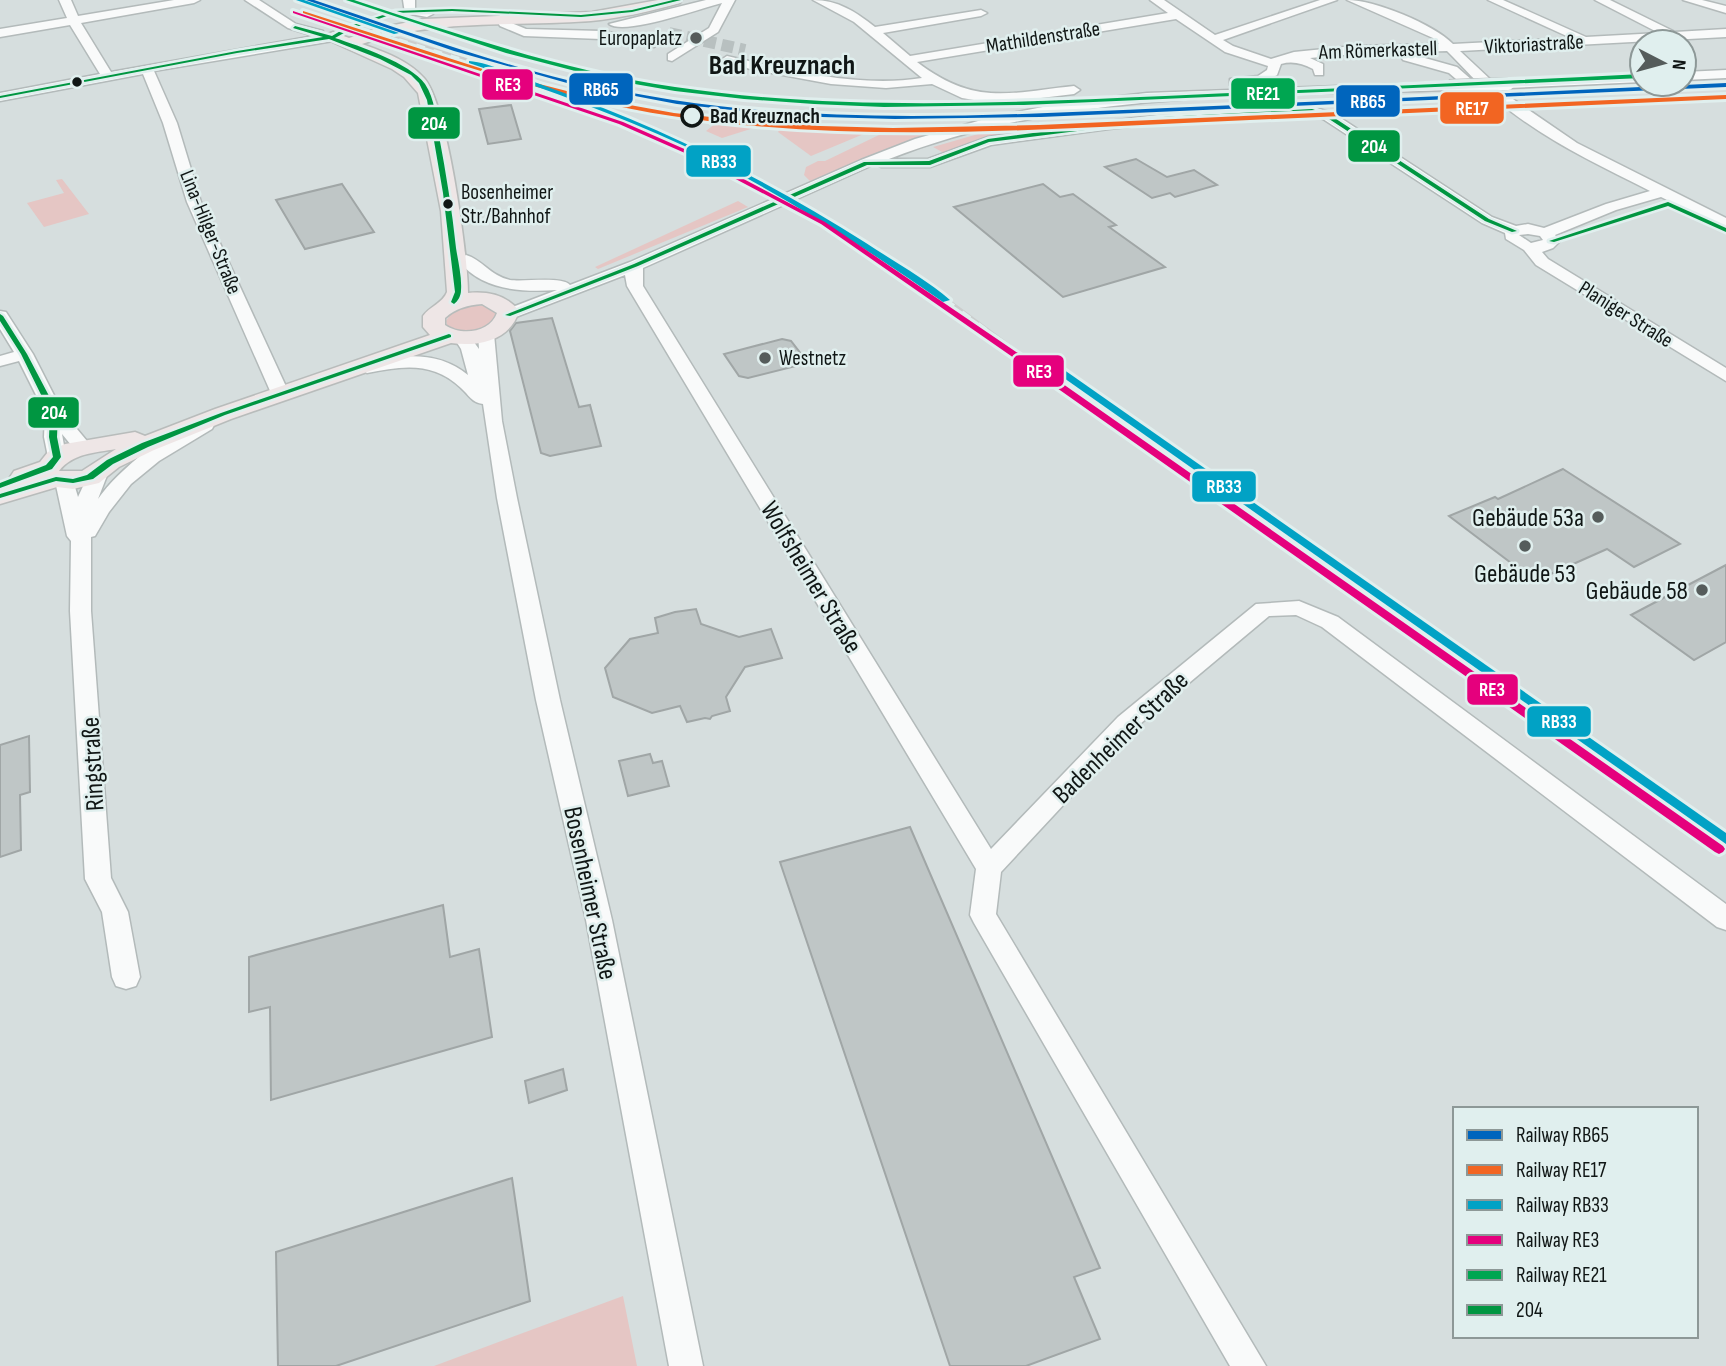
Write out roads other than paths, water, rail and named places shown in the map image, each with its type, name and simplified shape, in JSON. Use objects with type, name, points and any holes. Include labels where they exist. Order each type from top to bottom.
[{"type":"main road","points":[[348,35],[400,12],[452,10],[529,15],[606,14],[674,1]]},
{"type":"main road","points":[[400,12],[505,14]]},
{"type":"main road","points":[[348,35],[421,82],[431,109],[454,243],[458,292],[454,302],[434,316],[448,334]]},
{"type":"main road","points":[[454,243],[466,260],[475,290],[498,306]]},
{"type":"main road","points":[[454,302],[498,306]]},
{"type":"main road","points":[[0,486],[57,471],[82,480],[98,457],[448,334],[486,334],[498,328],[498,306]]},
{"type":"main road","points":[[0,496],[57,471]]},
{"type":"street","points":[[65,0],[74,21],[105,73]]},
{"type":"street","points":[[0,33],[194,0]]},
{"type":"street","points":[[704,40],[671,30],[622,23],[719,0]]},
{"type":"street","points":[[591,31],[652,48],[670,59],[704,40],[714,30],[729,0]]},
{"type":"street","points":[[819,0],[847,11],[935,80]]},
{"type":"street","points":[[1156,0],[1235,52],[1295,72],[1339,82],[1395,89]]},
{"type":"street","points":[[1214,39],[1331,0]]},
{"type":"street","name":"Viktoriastraße","points":[[1353,0],[1437,35],[1452,48],[1628,39]]},
{"type":"street","points":[[1494,0],[1586,40]]},
{"type":"street","points":[[1601,0],[1657,28]]},
{"type":"street","points":[[1689,0],[1726,10]]},
{"type":"street","points":[[254,1],[292,26],[348,35]]},
{"type":"street","points":[[872,31],[981,13]]},
{"type":"street","points":[[505,14],[502,21],[507,27],[532,33],[671,30]]},
{"type":"street","points":[[529,15],[523,24],[524,28],[532,33]]},
{"type":"street","name":"Mathildenstraße","points":[[908,60],[1178,15]]},
{"type":"street","name":"Viktoriastraße","points":[[1698,35],[1726,33]]},
{"type":"street","points":[[0,97],[105,73],[147,69],[348,35]]},
{"type":"street","points":[[1437,35],[1494,47],[1508,60]]},
{"type":"street","points":[[1490,86],[1476,55],[1484,49],[1494,47]]},
{"type":"street","points":[[1452,48],[1518,111],[1572,146],[1726,230]]},
{"type":"street","name":"Am Römerkastell","points":[[935,80],[964,94],[983,97],[1209,83],[1253,84],[1295,72],[1330,57],[1452,48]]},
{"type":"street","name":"Am Römerkastell","points":[[1295,72],[1281,59],[1331,51],[1452,48]]},
{"type":"street","points":[[1381,54],[1424,60],[1460,73],[1485,99],[1518,125],[1599,173],[1726,224]]},
{"type":"street","name":"Am Römerkastell","points":[[1292,58],[1295,72]]},
{"type":"street","points":[[727,60],[771,69],[861,75],[922,70]]},
{"type":"street","points":[[810,63],[833,66],[894,83],[935,80]]},
{"type":"street","name":"Lina-Hilger-Straße","points":[[147,69],[170,123],[194,202],[280,393]]},
{"type":"street","points":[[1522,71],[1543,76],[1589,75]]},
{"type":"street","points":[[1283,93],[1298,85],[1295,72]]},
{"type":"street","points":[[1698,75],[1726,74]]},
{"type":"street","points":[[498,306],[568,285],[692,239],[915,144],[992,121],[1068,106],[1147,97],[1628,79]]},
{"type":"street","name":"Planiger Straße","points":[[946,157],[988,141],[1109,125],[1216,115],[1312,111],[1328,116],[1487,220],[1514,231],[1528,229],[1548,237],[1665,198]]},
{"type":"street","points":[[915,144],[910,151],[916,156],[946,157]]},
{"type":"street","points":[[866,163],[930,163],[946,157]]},
{"type":"street","name":"Planiger Straße","points":[[1548,237],[1612,201],[1665,198]]},
{"type":"street","name":"Planiger Straße","points":[[1514,231],[1511,233],[1513,239],[1530,247],[1542,261],[1726,376]]},
{"type":"street","name":"Planiger Straße","points":[[1530,247],[1548,246],[1548,237]]},
{"type":"street","points":[[498,306],[607,276],[636,275],[692,239]]},
{"type":"street","points":[[466,260],[478,274],[502,283],[533,287],[568,285]]},
{"type":"street","name":"Wolfsheimer Straße","points":[[636,275],[989,868]]},
{"type":"street","name":"Ringstraße","points":[[0,316],[24,354],[54,413],[98,457],[87,500],[80,546],[84,655],[98,879],[115,912],[126,977]]},
{"type":"street","name":"Bosenheimer Straße","points":[[448,334],[470,349],[481,399],[493,421]]},
{"type":"street","name":"Bosenheimer Straße","points":[[486,334],[493,421],[548,700],[599,920],[686,1366]]},
{"type":"street","points":[[0,361],[24,354]]},
{"type":"street","points":[[317,380],[396,361],[429,361],[451,368],[468,382],[481,399]]},
{"type":"street","name":"Ringstraße","points":[[54,413],[53,437],[57,471],[80,546]]},
{"type":"street","points":[[80,546],[104,501],[132,469],[223,414]]},
{"type":"street","name":"Badenheimer Straße","points":[[989,868],[1126,723],[1265,609],[1299,608],[1330,622],[1726,919]]},
{"type":"street","points":[[989,868],[984,915],[1248,1366]]},
{"type":"tunnel","points":[[669,33],[745,50]]},
{"type":"railway","points":[[382,34],[471,62]]},
{"type":"railway","points":[[946,300],[1049,376]]},
{"type":"railway","points":[[1046,374],[1095,410]]},
{"type":"rail line","name":"RB33","points":[[299,0],[396,33]]},
{"type":"rail line","name":"RB65","points":[[309,0],[456,50],[567,82],[677,102],[822,115],[1041,115],[1726,85]]},
{"type":"rail line","name":"RE21","points":[[349,0],[444,32],[573,70],[675,89],[814,102],[884,105],[1024,103],[1628,77]]},
{"type":"rail line","name":"RE3","points":[[295,12],[621,123],[696,156],[823,223],[1050,379],[1719,849]]},
{"type":"rail line","name":"RE17","points":[[305,12],[489,73],[602,102],[747,123],[820,128],[893,130],[1039,127],[1726,97]]},
{"type":"rail line","name":"RB33","points":[[471,62],[597,107],[743,173],[880,255],[946,300]]},
{"type":"rail line","name":"RB33","points":[[1057,369],[1726,839]]},
{"type":"place","name":"Europaplatz","points":[[696,38]]},
{"type":"place","name":"Bad Kreuznach","points":[[692,116]]},
{"type":"place","name":"Bosenheimer Str./Bahnhof","points":[[448,204]]},
{"type":"place","name":"Westnetz","points":[[765,358]]},
{"type":"place","name":"Gebäude 53a","points":[[1598,517]]},
{"type":"place","name":"Gebäude 53","points":[[1525,546]]},
{"type":"place","name":"Gebäude 58","points":[[1702,590]]},
{"type":"district","name":"Bad Kreuznach","points":[[782,64]]}]
